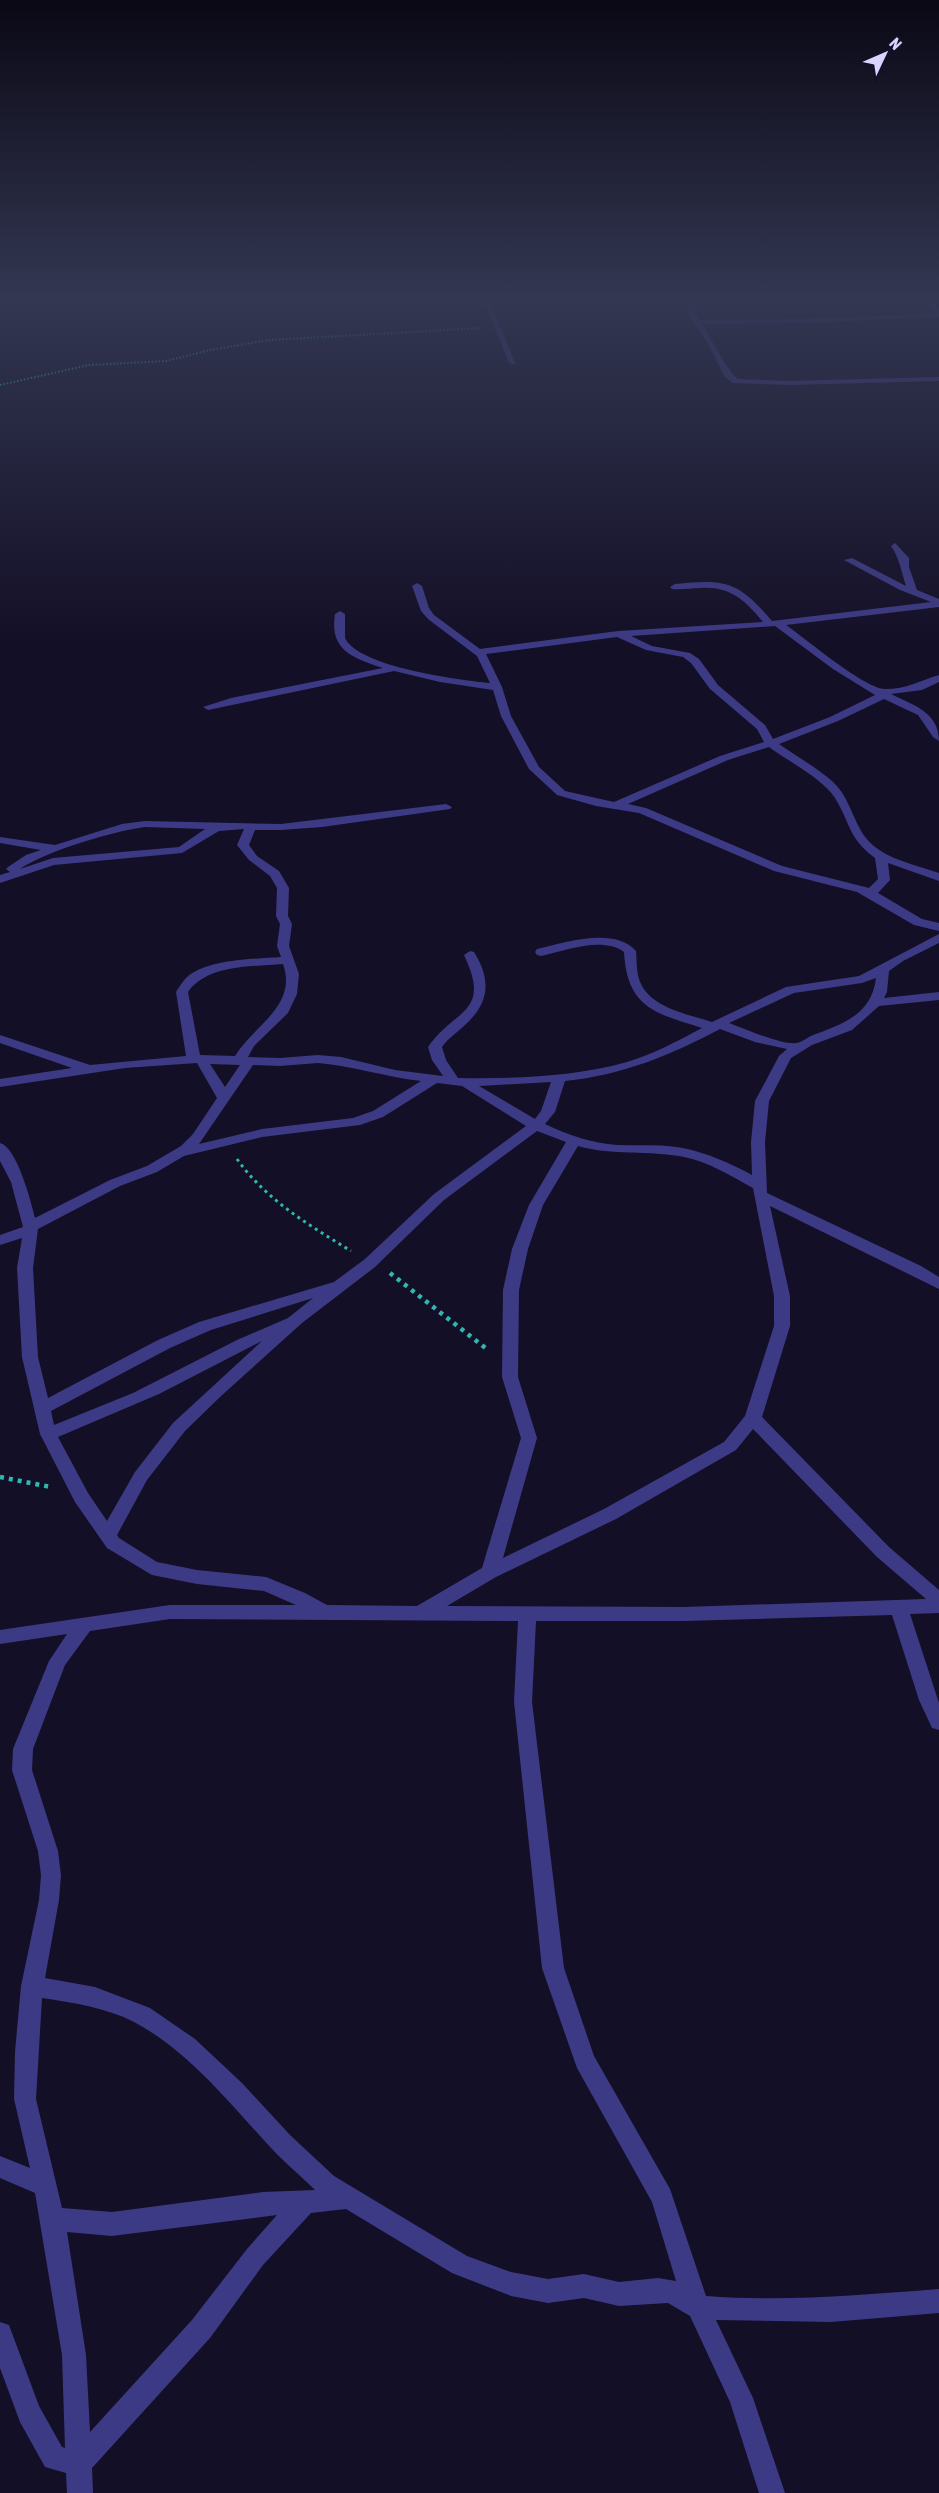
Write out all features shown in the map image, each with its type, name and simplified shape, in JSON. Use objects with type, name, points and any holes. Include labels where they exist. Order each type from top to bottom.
[{"type":"street","points":[[895,546],[904,558],[906,573],[913,592]]},
{"type":"street","points":[[849,560],[939,603]]},
{"type":"street","points":[[675,586],[714,584],[730,586],[752,602],[774,624],[803,639],[835,666],[880,694],[922,713],[939,738]]},
{"type":"street","points":[[417,586],[424,609],[431,617],[478,652],[491,671],[506,716],[534,769],[561,793],[596,803],[642,810],[778,869],[871,893],[918,922],[939,927]]},
{"type":"street","points":[[478,652],[618,634],[774,624],[939,603]]},
{"type":"street","points":[[340,614],[337,633],[344,645],[364,657],[439,679],[497,687]]},
{"type":"street","points":[[618,634],[649,648],[686,655],[714,687],[761,727],[771,744],[829,784],[840,797],[855,831],[865,845],[880,857],[939,877]]},
{"type":"street","points":[[208,707],[258,694],[357,677],[397,667]]},
{"type":"street","points":[[617,805],[724,758],[771,744],[834,719],[880,694],[918,688],[939,678]]},
{"type":"street","points":[[2,878],[30,857],[126,826],[145,824],[279,827],[446,807]]},
{"type":"street","points":[[2,878],[53,862],[182,850],[193,845],[197,838],[210,830],[228,826]]},
{"type":"street","points":[[0,1240],[30,1229],[66,1207],[152,1169],[181,1153],[198,1137],[244,1061],[249,1044],[282,1013],[291,994],[292,974],[283,946],[286,924],[282,916],[283,888],[275,874],[253,858],[243,845],[250,826]]},
{"type":"street","points":[[0,840],[57,848]]},
{"type":"street","points":[[871,893],[884,880],[880,857]]},
{"type":"street","points":[[0,1083],[89,1070],[197,1059],[280,1062],[318,1059],[342,1061],[395,1074],[459,1082],[582,1075],[631,1065],[682,1044],[716,1025],[791,990],[862,979],[939,939]]},
{"type":"street","points":[[541,952],[608,942],[621,943],[630,951],[632,976],[636,989],[669,1012],[798,1048]]},
{"type":"street","points":[[470,955],[482,983],[475,1010],[435,1047],[439,1060],[459,1082],[500,1107],[573,1140],[602,1148],[673,1151],[707,1159],[761,1191],[939,1284]]},
{"type":"street","points":[[223,1096],[197,1059],[189,1042],[182,992],[192,978],[223,967],[288,960]]},
{"type":"street","points":[[420,1614],[490,1572],[610,1514],[730,1446],[753,1418],[782,1326],[782,1296],[761,1191],[758,1142],[762,1101],[786,1056],[798,1048],[847,1027],[872,1008],[881,992],[883,970]]},
{"type":"street","points":[[875,1003],[939,996]]},
{"type":"street","points":[[0,1039],[89,1070]]},
{"type":"street","points":[[108,1536],[141,1476],[179,1427],[296,1319],[371,1262],[439,1197],[538,1124],[548,1112],[559,1077]]},
{"type":"street","points":[[181,1153],[262,1133],[355,1122],[378,1114],[434,1079]]},
{"type":"street","points":[[490,1572],[529,1438],[510,1377],[511,1290],[520,1249],[536,1205],[573,1140]]},
{"type":"street","points":[[0,1147],[18,1182],[30,1229],[25,1268],[30,1358],[48,1434],[78,1493],[113,1543],[152,1568],[196,1577],[266,1584],[299,1598],[325,1613]]},
{"type":"street","points":[[42,1408],[164,1344],[206,1326],[341,1285]]},
{"type":"street","points":[[48,1434],[103,1413],[167,1383],[246,1340],[296,1319]]},
{"type":"street","points":[[753,1418],[884,1552],[939,1600]]},
{"type":"street","points":[[0,1637],[170,1612],[684,1614],[939,1606]]},
{"type":"street","points":[[898,1607],[928,1700],[939,1722]]},
{"type":"street","points":[[527,1614],[523,1702],[553,1968],[585,2061],[662,2198],[686,2277],[741,2398],[771,2493]]},
{"type":"street","points":[[80,2493],[74,2355],[53,2219],[25,2099],[26,2052],[32,1986],[49,1900],[51,1875],[48,1851],[22,1770],[23,1749],[58,1661],[84,1625]]},
{"type":"street","points":[[32,1986],[94,1997],[142,2015],[187,2046],[234,2091],[282,2143],[326,2184],[460,2265],[511,2284],[548,2291],[584,2286],[619,2294],[671,2291],[698,2307],[737,2310],[831,2310],[939,2301]]},
{"type":"street","points":[[0,2167],[45,2185]]},
{"type":"street","points":[[53,2219],[112,2224],[262,2204],[349,2197]]},
{"type":"street","points":[[79,2463],[201,2329],[255,2257],[305,2202]]},
{"type":"street","points":[[0,2334],[29,2413],[54,2458],[79,2463]]},
{"type":"path","points":[[235,1140],[237,1159],[249,1176],[315,1228],[371,1262],[510,1365]]},
{"type":"path","points":[[0,1477],[78,1493]]}]
